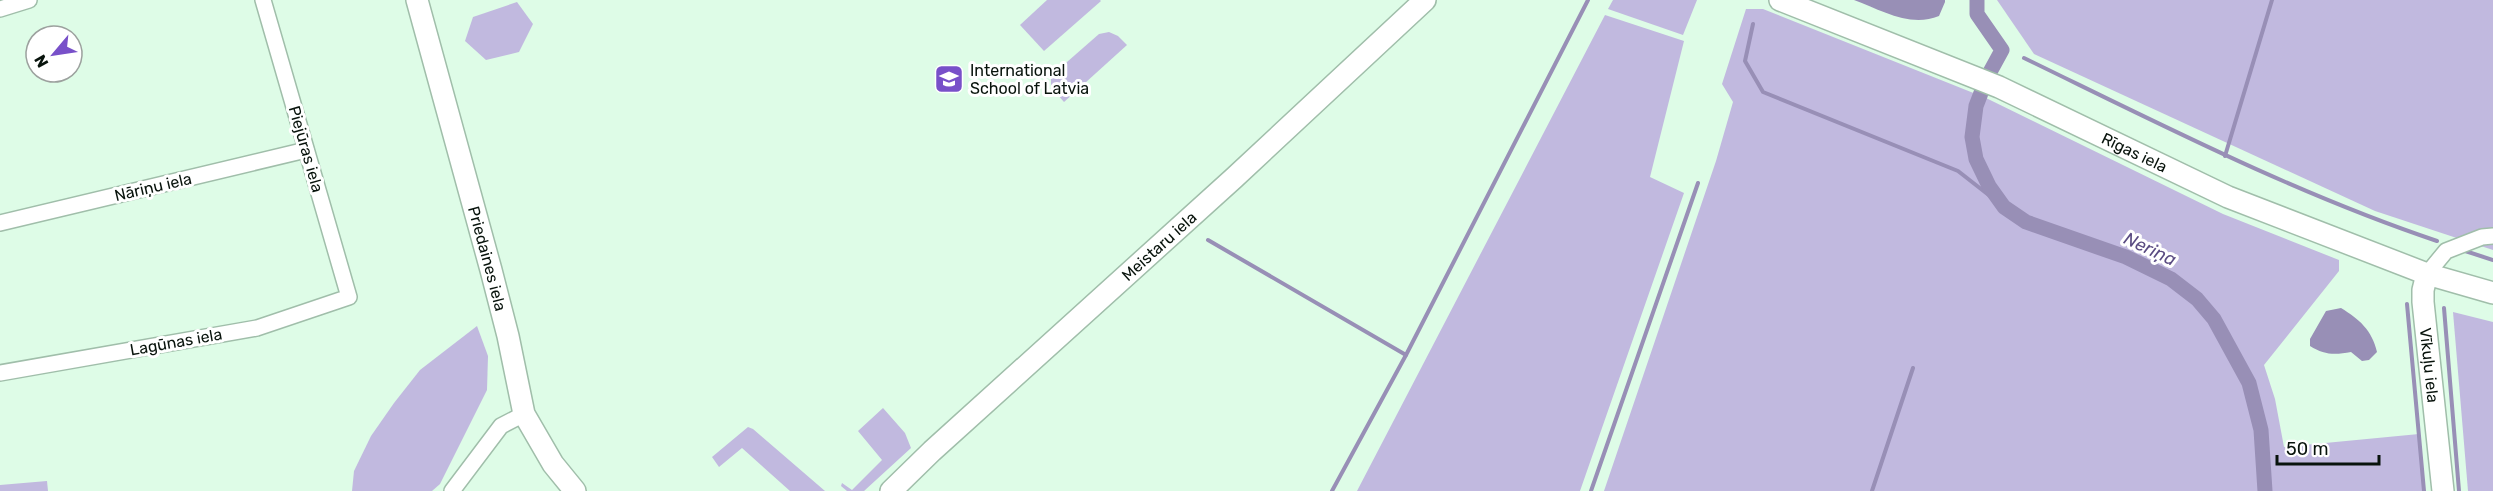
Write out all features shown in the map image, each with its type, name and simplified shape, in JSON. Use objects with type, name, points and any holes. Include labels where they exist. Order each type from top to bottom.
[{"type":"street","points":[[0,9],[29,0]]},
{"type":"street","name":"Piejūras iela","points":[[264,0],[349,297]]},
{"type":"street","name":"Priedaines iela","points":[[417,0],[500,303],[524,414],[553,464],[575,491]]},
{"type":"street","name":"Meistaru iela","points":[[891,491],[1425,0]]},
{"type":"street","name":"Rīgas iela","points":[[1780,0],[1999,87],[2228,197],[2427,274],[2493,293]]},
{"type":"street","name":"Nāriņu iela","points":[[0,223],[306,150]]},
{"type":"street","points":[[2427,274],[2446,251],[2482,237],[2493,236]]},
{"type":"street","name":"Vīkuļu iela","points":[[2427,274],[2423,302],[2443,491]]},
{"type":"street","name":"Lagūnas iela","points":[[0,373],[257,328],[349,297]]},
{"type":"street","points":[[452,491],[501,426],[524,414]]},
{"type":"shaded area","points":[[1047,0],[1101,1],[1044,51],[1020,25]]},
{"type":"shaded area","points":[[1613,0],[1697,0],[1683,35],[1608,9]]},
{"type":"shaded area","points":[[1854,0],[1945,0],[1945,2],[1939,16],[1917,20],[1885,13]]},
{"type":"shaded area","points":[[1997,0],[2493,0],[2493,250],[2375,211],[2034,54]]},
{"type":"shaded area","points":[[517,2],[533,24],[519,52],[486,60],[465,41],[473,17]]},
{"type":"shaded area","points":[[1746,9],[1763,9],[1986,98],[2223,214],[2339,260],[2339,271],[2264,365],[2275,399],[2284,447],[2419,434],[2424,491],[1604,491],[1716,161],[1733,102],[1722,84]]},
{"type":"shaded area","points":[[1605,15],[1684,41],[1650,177],[1684,193],[1580,491],[1357,491]]},
{"type":"shaded area","points":[[1109,32],[1118,36],[1127,45],[1064,102],[1051,87],[1051,76],[1099,34]]},
{"type":"shaded area","points":[[2341,308],[2354,316],[2372,337],[2377,352],[2369,360],[2362,361],[2351,352],[2330,354],[2310,346],[2310,339],[2326,311]]},
{"type":"shaded area","points":[[2453,312],[2493,322],[2493,491],[2468,491]]},
{"type":"shaded area","points":[[477,326],[488,356],[487,390],[440,484],[432,491],[352,491],[354,471],[371,436],[394,403],[420,370]]},
{"type":"shaded area","points":[[883,408],[905,433],[911,448],[864,491],[847,491],[841,486],[842,483],[852,490],[882,460],[858,431]]},
{"type":"shaded area","points":[[748,427],[825,491],[790,491],[742,448],[719,467],[712,457]]},
{"type":"shaded area","points":[[47,481],[48,491],[0,491],[0,485]]},
{"type":"waterway","points":[[1332,491],[1406,355],[1588,0]]},
{"type":"waterway","name":"Neriņa","points":[[1977,0],[1977,14],[2002,50],[1990,72]]},
{"type":"waterway","points":[[2225,156],[2272,0]]},
{"type":"waterway","points":[[1753,24],[1745,61],[1763,92],[1958,171],[2004,207]]},
{"type":"waterway","points":[[2024,58],[2279,179],[2437,241]]},
{"type":"waterway","name":"Neriņa","points":[[1981,93],[1976,106],[1972,137],[1976,159],[1989,186],[2004,207],[2026,222],[2126,257],[2171,279],[2197,299],[2214,319],[2249,383],[2261,430],[2265,491]]},
{"type":"waterway","points":[[1591,491],[1698,183]]},
{"type":"waterway","points":[[1208,240],[1406,355]]},
{"type":"waterway","points":[[2462,250],[2493,260]]},
{"type":"waterway","points":[[2407,304],[2424,491]]},
{"type":"waterway","points":[[2444,308],[2459,491]]},
{"type":"waterway","points":[[1872,491],[1913,368]]},
{"type":"place","name":"International School of Latvia","points":[[949,79]]}]
